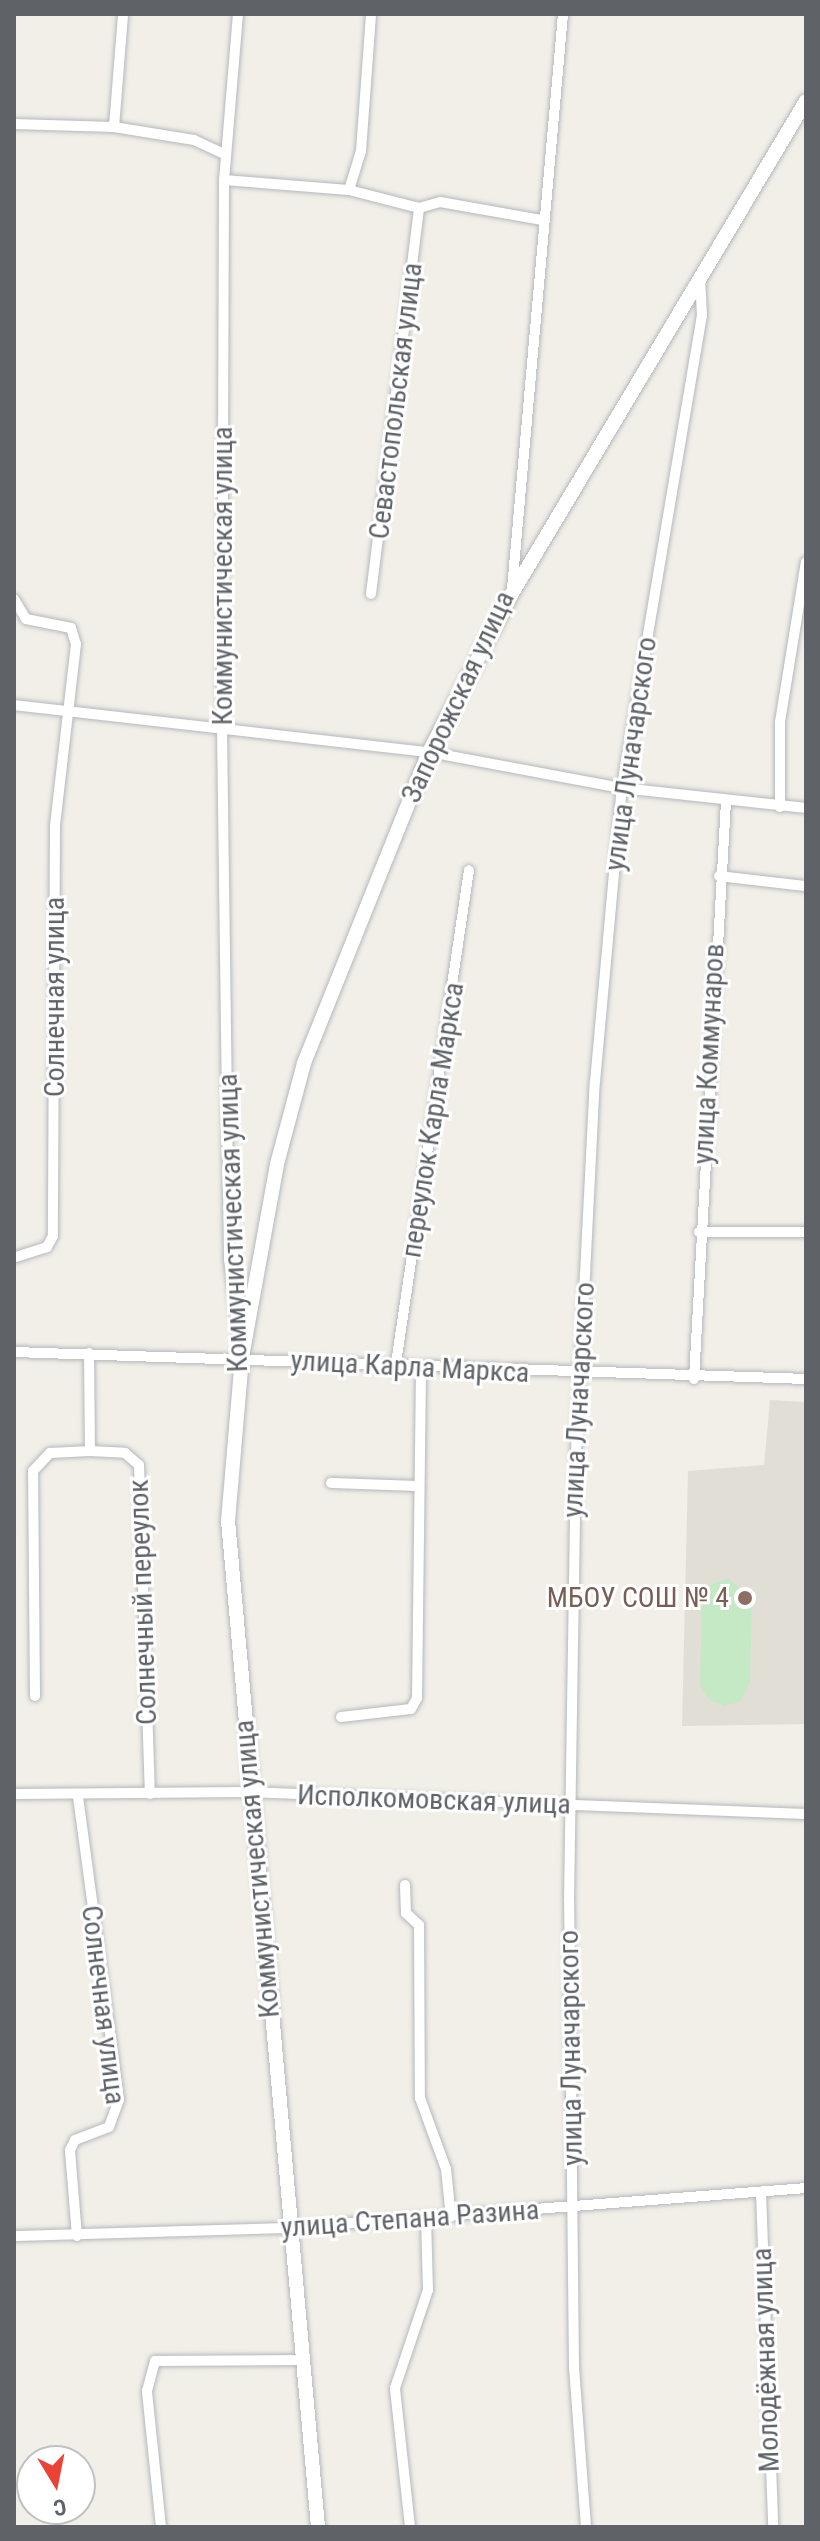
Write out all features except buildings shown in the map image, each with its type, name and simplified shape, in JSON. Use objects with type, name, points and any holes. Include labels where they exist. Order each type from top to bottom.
[{"type":"main road","points":[[511,595],[806,102]]},
{"type":"main road","name":"Запорожская улица","points":[[242,1357],[277,1164],[304,1063],[429,752],[511,595]]},
{"type":"main road","name":"Коммунистическая улица","points":[[242,1357],[228,1521],[248,1792],[318,2527]]},
{"type":"street","points":[[114,127],[123,14]]},
{"type":"street","name":"Коммунистическая улица","points":[[238,14],[224,180],[222,728],[230,1272],[242,1357]]},
{"type":"street","points":[[349,190],[361,151],[371,14]]},
{"type":"street","name":"Запорожская улица","points":[[511,595],[542,220],[563,14]]},
{"type":"street","points":[[14,124],[114,127],[194,140],[226,155]]},
{"type":"street","points":[[224,180],[349,190],[419,208],[440,202],[542,220]]},
{"type":"street","name":"Севастопольская улица","points":[[371,594],[419,208]]},
{"type":"street","name":"улица Луначарского","points":[[586,2527],[574,2367],[573,2209],[571,1805],[580,1375],[595,1082],[622,788],[702,316],[700,281]]},
{"type":"street","points":[[780,807],[780,722],[806,562]]},
{"type":"street","name":"Солнечная улица","points":[[14,599],[26,619],[71,628],[69,712],[55,826],[53,1236],[47,1247],[14,1258]]},
{"type":"street","points":[[14,705],[429,752],[622,788],[726,802],[806,808]]},
{"type":"street","name":"улица Коммунаров","points":[[694,1379],[699,1232],[726,802]]},
{"type":"street","name":"переулок Карла Маркса","points":[[395,1370],[469,870]]},
{"type":"street","points":[[719,876],[806,886]]},
{"type":"street","points":[[699,1232],[806,1232]]},
{"type":"street","name":"улица Карла Маркса","points":[[14,1352],[242,1357],[395,1370],[694,1379],[806,1379]]},
{"type":"street","points":[[35,1696],[33,1471],[50,1453],[90,1451],[89,1353]]},
{"type":"street","points":[[341,1717],[411,1709],[417,1698],[421,1370]]},
{"type":"street","name":"Солнечный переулок","points":[[90,1451],[125,1453],[139,1465],[150,1794]]},
{"type":"street","points":[[331,1483],[419,1486]]},
{"type":"street","name":"Исполкомовская улица","points":[[14,1794],[248,1792],[806,1814]]},
{"type":"street","name":"Солнечная улица","points":[[77,2236],[70,2150],[75,2140],[109,2127],[119,2108],[78,1795]]},
{"type":"street","points":[[405,1885],[406,1913],[419,1925],[420,2098],[446,2169],[451,2217]]},
{"type":"street","name":"улица Степана Разина","points":[[14,2236],[290,2228],[573,2209],[806,2188]]},
{"type":"street","name":"Молодёжная улица","points":[[761,2192],[773,2527]]},
{"type":"street","points":[[410,2527],[395,2388],[428,2290],[426,2219]]},
{"type":"street","points":[[161,2527],[147,2391],[155,2361],[302,2360]]},
{"type":"shaded area","name":"МБОУ СОШ № 4","points":[[770,1400],[806,1402],[806,1724],[682,1726],[688,1471],[764,1465]]},
{"type":"green space","points":[[729,1579],[752,1599],[750,1683],[741,1701],[725,1706],[708,1699],[700,1685],[702,1602],[712,1584]]},
{"type":"place","name":"МБОУ СОШ № 4","points":[[745,1598]]}]
